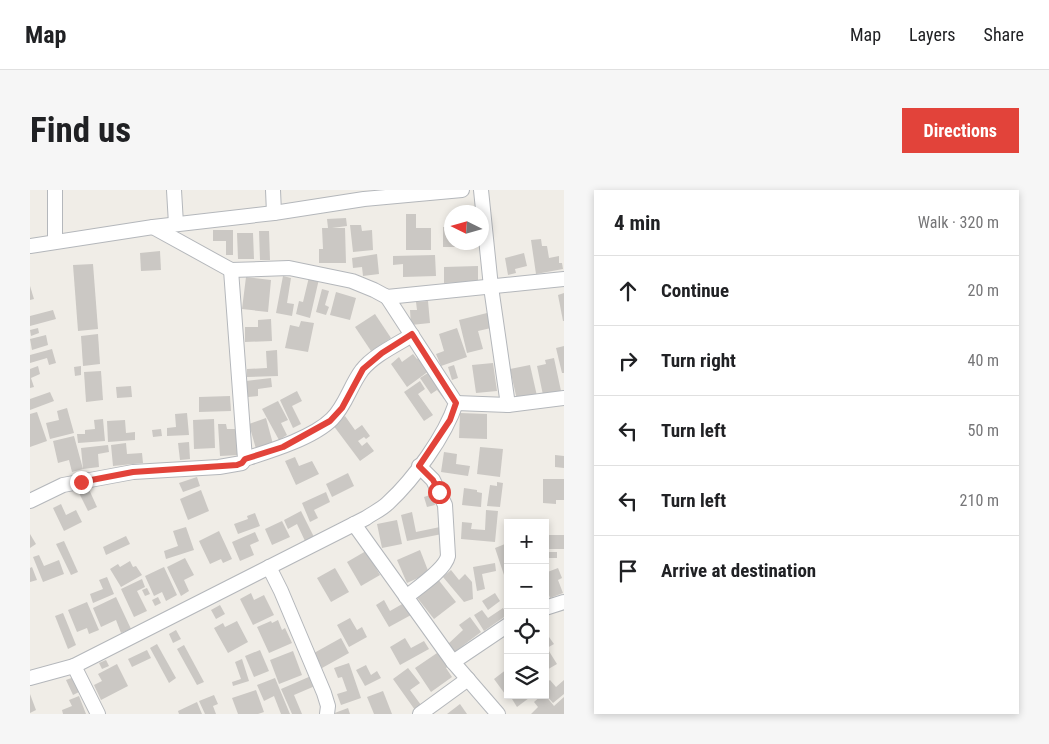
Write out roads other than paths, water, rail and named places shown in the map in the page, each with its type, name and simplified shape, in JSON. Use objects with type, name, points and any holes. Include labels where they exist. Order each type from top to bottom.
[{"type":"street","points":[[55,241],[56,190]]},
{"type":"street","points":[[174,190],[176,224]]},
{"type":"street","points":[[273,190],[274,213]]},
{"type":"street","points":[[30,246],[152,227],[274,213],[364,194],[458,190]]},
{"type":"street","points":[[481,190],[491,287],[508,405]]},
{"type":"street","points":[[152,227],[231,270],[289,268],[352,282],[374,290],[387,298],[456,403]]},
{"type":"street","points":[[231,270],[245,459]]},
{"type":"street","points":[[387,298],[564,279]]},
{"type":"street","points":[[30,501],[64,486],[133,472],[237,465],[245,459],[283,447],[330,421],[342,408],[363,369],[382,353],[412,334]]},
{"type":"street","points":[[456,403],[508,405],[564,398]]},
{"type":"street","points":[[30,678],[74,666],[354,524],[388,504],[419,466],[450,420],[456,403]]},
{"type":"street","points":[[406,597],[442,567],[447,561],[448,556],[446,505],[433,480],[419,466]]},
{"type":"street","points":[[354,524],[453,662],[498,714]]},
{"type":"street","points":[[269,567],[324,692],[328,706],[327,714]]},
{"type":"street","points":[[549,607],[564,602]]},
{"type":"street","points":[[453,662],[504,628]]},
{"type":"street","points":[[74,666],[98,714]]},
{"type":"street","points":[[420,714],[468,679]]}]
